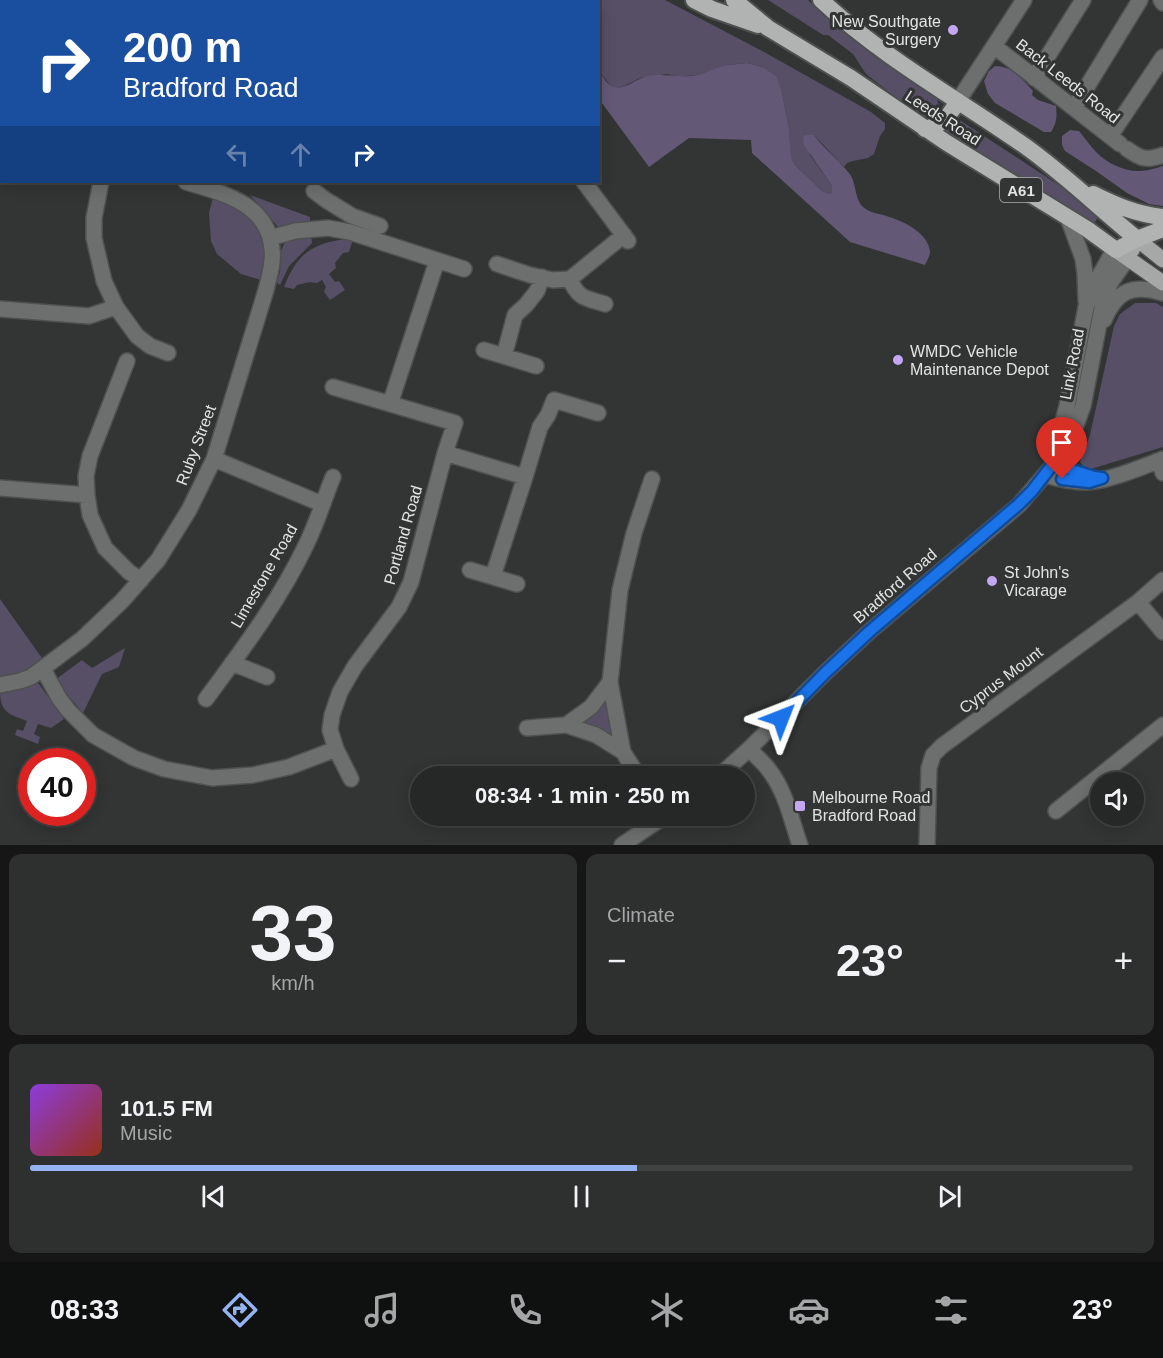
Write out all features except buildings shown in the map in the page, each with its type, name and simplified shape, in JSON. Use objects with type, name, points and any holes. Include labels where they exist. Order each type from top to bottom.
[{"type":"highway","points":[[694,0],[712,9],[768,28]]},
{"type":"highway","name":"Leeds Road","points":[[734,0],[768,28],[851,78],[925,129],[1122,254]]},
{"type":"highway","name":"Leeds Road","points":[[821,0],[862,36],[1031,150],[1137,239]]},
{"type":"highway","points":[[925,129],[942,122],[958,101]]},
{"type":"highway","points":[[1076,186],[1127,210],[1163,217]]},
{"type":"highway","points":[[1122,254],[1137,239],[1163,229]]},
{"type":"main road","points":[[1137,239],[1163,260]]},
{"type":"main road","points":[[1122,254],[1163,283]]},
{"type":"street","points":[[958,101],[1024,0]]},
{"type":"street","points":[[1034,78],[1083,0]]},
{"type":"street","points":[[1074,108],[1140,0]]},
{"type":"street","name":"Back Leeds Road","points":[[994,46],[1140,158],[1147,159],[1161,154]]},
{"type":"street","points":[[1119,143],[1163,57]]},
{"type":"street","points":[[101,183],[94,218],[94,238],[104,281],[116,307],[137,336],[150,346],[168,352]]},
{"type":"street","points":[[189,183],[238,200],[259,217],[270,238],[295,231],[328,228],[350,232],[464,269]]},
{"type":"street","points":[[497,264],[552,280],[570,279],[626,238],[585,183]]},
{"type":"street","points":[[315,190],[326,201],[352,216],[380,226]]},
{"type":"street","points":[[1068,218],[1084,266],[1086,307]]},
{"type":"street","name":"Ruby Street","points":[[0,686],[25,679],[43,669],[82,639],[122,601],[158,561],[184,518],[214,459],[266,290],[273,250],[270,238]]},
{"type":"street","name":"Link Road","points":[[1122,254],[1117,273],[1106,292],[1102,305],[1080,418],[1068,447],[1049,470],[1053,448],[1067,406],[1086,307],[1096,282],[1110,257],[1122,254]]},
{"type":"street","points":[[333,387],[390,404],[437,261]]},
{"type":"street","points":[[504,356],[515,315],[537,291],[542,277]]},
{"type":"street","points":[[570,279],[575,291],[582,296],[605,304]]},
{"type":"street","points":[[1096,339],[1111,306],[1122,294],[1142,288],[1163,293]]},
{"type":"street","points":[[0,309],[89,316],[116,307]]},
{"type":"street","points":[[483,350],[536,366]]},
{"type":"street","points":[[127,361],[90,456],[86,476],[87,495],[90,515],[105,548],[115,560],[141,580]]},
{"type":"street","points":[[493,576],[540,427],[554,400],[598,413]]},
{"type":"street","name":"Portland Road","points":[[351,779],[336,749],[330,730],[332,715],[355,666],[399,607],[411,582],[455,423],[390,404]]},
{"type":"street","points":[[445,453],[525,477]]},
{"type":"street","points":[[214,459],[322,504]]},
{"type":"street","points":[[1049,470],[1102,478],[1162,464]]},
{"type":"street","name":"Bradford Road","points":[[730,766],[862,638],[1018,505],[1049,470]]},
{"type":"street","name":"Limestone Road","points":[[206,699],[281,591],[306,545],[333,477]]},
{"type":"street","points":[[632,766],[623,752],[610,682],[620,590],[634,533],[652,478]]},
{"type":"street","points":[[0,488],[87,495]]},
{"type":"street","points":[[470,570],[517,584]]},
{"type":"street","name":"Cyprus Mount","points":[[927,845],[929,768],[933,755],[942,746],[1138,602],[1163,580]]},
{"type":"street","points":[[1138,602],[1163,632]]},
{"type":"street","points":[[232,663],[267,677]]},
{"type":"street","points":[[43,669],[68,710],[93,735],[134,758],[177,772],[212,778],[253,775],[289,767],[336,749]]},
{"type":"street","points":[[566,725],[591,707],[610,682]]},
{"type":"street","points":[[527,728],[566,725],[596,735],[623,752]]},
{"type":"street","points":[[1056,811],[1163,725]]},
{"type":"street","points":[[749,749],[768,768],[779,784],[788,803],[800,845]]},
{"type":"street","points":[[622,845],[650,826]]},
{"type":"shaded area","points":[[600,0],[665,0],[871,112],[885,123],[885,129],[874,154],[868,158],[847,163],[844,167],[814,135],[810,155],[832,186],[833,191],[830,194],[822,191],[790,158],[789,128],[782,93],[762,67],[747,63],[728,65],[696,75],[680,77],[667,74],[640,78],[622,87],[616,88],[610,85],[600,72]]},
{"type":"shaded area","points":[[768,0],[808,0],[875,57],[936,97],[940,108],[938,114],[932,118],[923,118],[866,74],[853,54],[828,35],[823,35]]},
{"type":"shaded area","points":[[747,63],[762,67],[776,76],[789,128],[791,158],[795,165],[822,191],[830,194],[832,192],[832,186],[804,145],[803,137],[814,135],[849,173],[863,207],[908,225],[921,234],[929,245],[930,252],[925,265],[850,242],[752,153],[751,140],[689,138],[649,167],[600,100],[600,72],[610,85],[619,88],[641,78],[658,75],[697,75],[724,66]]},
{"type":"shaded area","points":[[995,66],[1012,71],[1033,91],[1032,95],[1038,100],[1056,106],[1056,119],[1051,132],[1044,132],[995,103],[988,94],[984,81],[989,71]]},
{"type":"shaded area","points":[[955,118],[1066,190],[1098,217],[1094,224],[941,131]]},
{"type":"shaded area","points":[[1070,130],[1079,131],[1101,157],[1122,168],[1143,171],[1163,166],[1163,206],[1149,204],[1127,193],[1065,151],[1062,136]]},
{"type":"shaded area","points":[[250,195],[310,217],[310,222],[279,228]]},
{"type":"shaded area","points":[[213,197],[237,207],[252,217],[265,239],[267,261],[261,280],[241,274],[217,254],[211,241],[209,213]]},
{"type":"shaded area","points":[[311,233],[312,243],[289,266],[280,285],[276,282],[280,272],[281,251],[284,244]]},
{"type":"shaded area","points":[[353,239],[349,252],[343,253],[335,263],[336,268],[329,274],[335,282],[339,281],[345,290],[330,300],[324,292],[326,287],[322,280],[317,283],[297,285],[294,289],[284,287],[294,266],[307,252],[323,244]]},
{"type":"shaded area","points":[[1135,303],[1156,303],[1163,307],[1163,447],[1091,469],[1084,467],[1080,462],[1090,435],[1114,326],[1120,314]]},
{"type":"shaded area","points":[[0,599],[44,661],[32,670],[0,680]]},
{"type":"shaded area","points":[[125,648],[119,667],[102,674],[83,713],[55,680],[82,660],[92,668]]},
{"type":"shaded area","points":[[36,680],[64,719],[51,728],[38,724],[34,734],[40,737],[38,744],[15,735],[17,729],[23,731],[27,721],[7,712],[0,698],[0,690]]},
{"type":"shaded area","points":[[610,682],[623,752],[566,725]]},
{"type":"place","name":"New Southgate Surgery","points":[[953,30]]},
{"type":"place","name":"WMDC Vehicle Maintenance Depot","points":[[898,360]]},
{"type":"place","name":"St John's Vicarage","points":[[992,581]]},
{"type":"place","name":"Melbourne Road Bradford Road","points":[[800,806]]},
{"type":"route","points":[[781,718],[870,631],[1018,505],[1053,464],[1102,478],[1089,482],[1062,479]]}]
